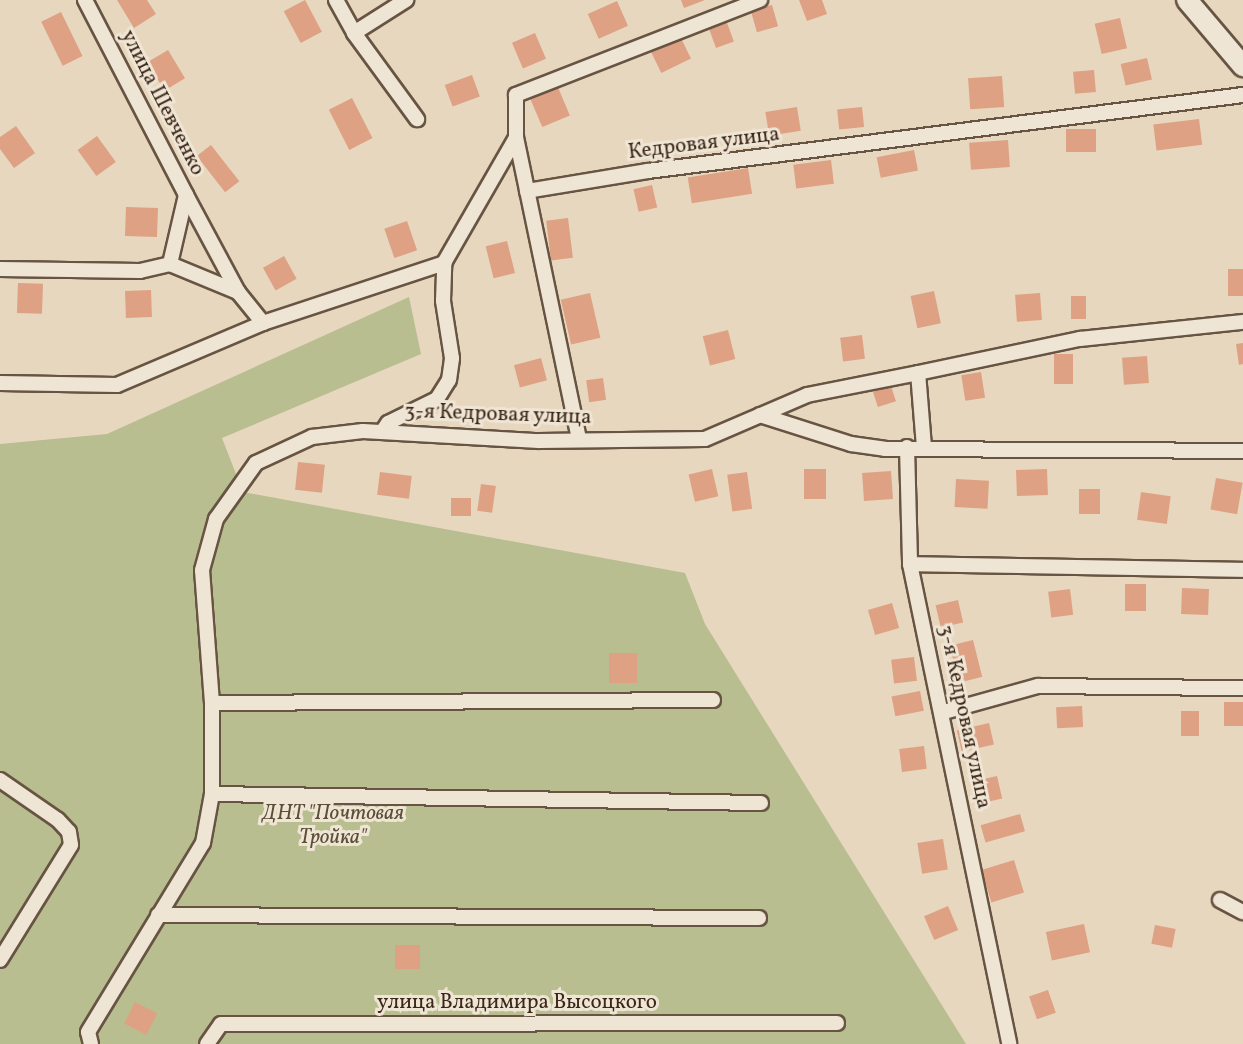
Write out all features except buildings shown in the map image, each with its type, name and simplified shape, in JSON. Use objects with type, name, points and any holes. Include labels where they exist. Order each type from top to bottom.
[{"type":"street","name":"улица Шевченко","points":[[85,0],[186,195],[170,264]]},
{"type":"street","points":[[336,0],[354,33],[417,119]]},
{"type":"street","points":[[354,33],[406,0]]},
{"type":"street","points":[[579,439],[516,138],[516,94],[760,0]]},
{"type":"street","points":[[1187,0],[1243,66]]},
{"type":"street","name":"Кедровая улица","points":[[527,190],[648,171],[1243,95]]},
{"type":"street","points":[[382,432],[388,423],[432,404],[449,380],[452,358],[443,301],[444,263],[516,138]]},
{"type":"street","points":[[186,195],[238,292],[263,323]]},
{"type":"street","points":[[0,382],[117,385],[263,323],[444,263]]},
{"type":"street","points":[[0,269],[140,271],[170,264],[238,292]]},
{"type":"street","points":[[760,415],[807,395],[1080,339],[1243,322]]},
{"type":"street","points":[[918,373],[924,447]]},
{"type":"street","points":[[760,415],[851,444],[1072,453],[1243,451]]},
{"type":"street","name":"3-я Кедровая улица","points":[[212,703],[202,570],[216,519],[256,463],[329,433],[382,432],[579,439],[705,439],[760,415]]},
{"type":"street","name":"3-я Кедровая улица","points":[[908,447],[910,564],[944,712],[1009,1044]]},
{"type":"street","points":[[910,564],[1243,570]]},
{"type":"street","points":[[944,712],[1038,686],[1243,688]]},
{"type":"street","points":[[87,1040],[158,915],[203,843],[212,794],[212,703],[713,700]]},
{"type":"street","points":[[0,780],[69,832],[71,845],[0,960]]},
{"type":"street","points":[[212,794],[761,803]]},
{"type":"street","points":[[1220,900],[1243,912]]},
{"type":"street","points":[[158,915],[759,918]]},
{"type":"street","name":"улица Владимира Высоцкого","points":[[207,1044],[221,1024],[837,1023]]},
{"type":"green space","name":"ДНТ \"Почтовая Тройка\"","points":[[409,297],[421,354],[222,438],[243,492],[685,573],[705,624],[966,1044],[0,1044],[0,444],[107,434]]}]
